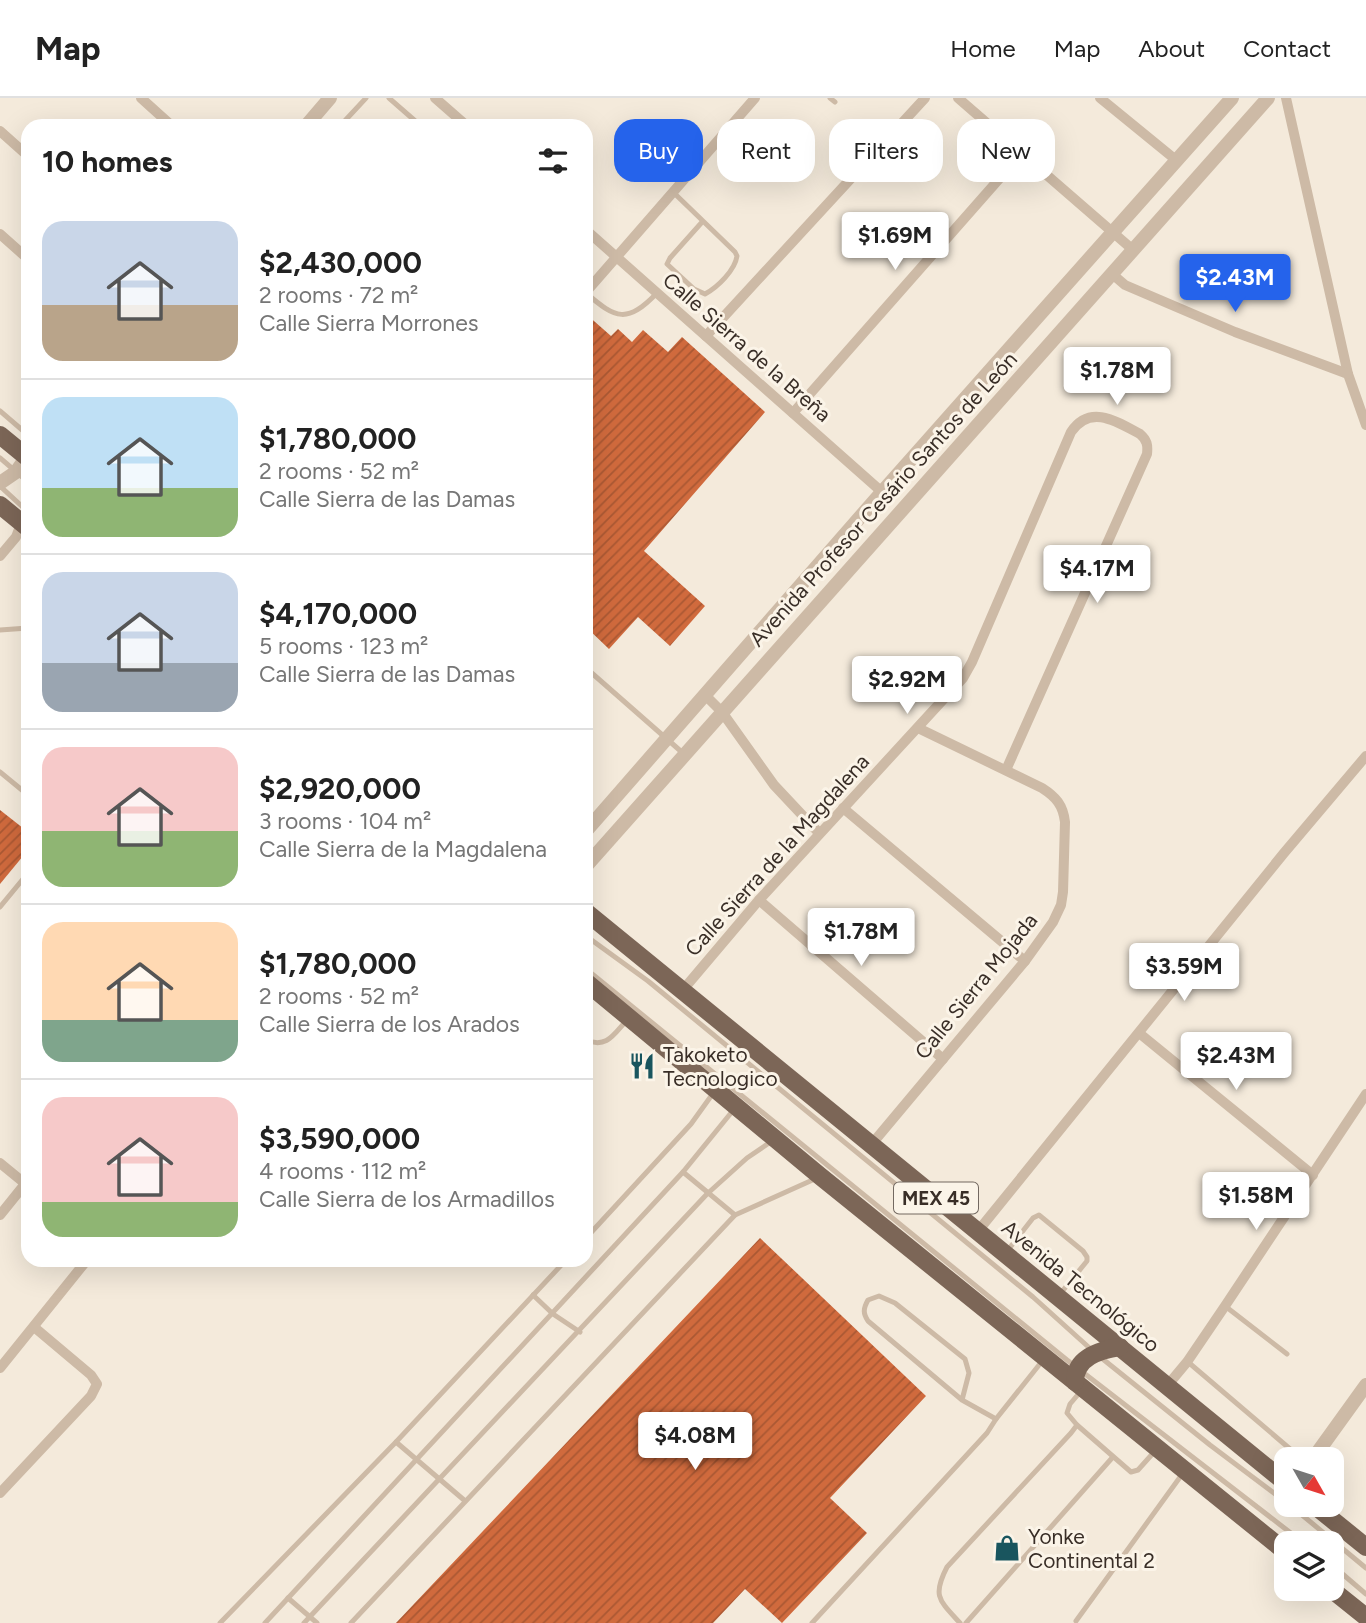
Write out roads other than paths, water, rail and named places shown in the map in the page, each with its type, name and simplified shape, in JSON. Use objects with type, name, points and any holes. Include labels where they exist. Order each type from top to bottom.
[{"type":"main road","points":[[0,435],[21,452]]},
{"type":"main road","points":[[0,505],[21,514]]},
{"type":"main road","name":"Avenida Tecnológico","points":[[593,918],[1274,1473]]},
{"type":"main road","name":"MEX 45","points":[[593,988],[820,1177],[1045,1358],[1079,1380],[1157,1448],[1274,1542]]},
{"type":"main road","points":[[1079,1380],[1094,1352],[1120,1347]]},
{"type":"main road","points":[[1329,1517],[1366,1547]]},
{"type":"main road","points":[[1344,1596],[1364,1607]]},
{"type":"street","points":[[141,98],[164,119]]},
{"type":"street","points":[[312,119],[330,98]]},
{"type":"street","points":[[435,98],[459,119]]},
{"type":"street","points":[[593,284],[755,98]]},
{"type":"street","points":[[706,336],[925,98]]},
{"type":"street","points":[[1100,98],[1176,160]]},
{"type":"street","name":"Avenida Profesor Cesário Santos de León","points":[[593,823],[881,492],[1232,98]]},
{"type":"street","name":"Avenida Profesor Cesário Santos de León","points":[[593,858],[1269,98]]},
{"type":"street","points":[[1286,98],[1348,374],[1366,425]]},
{"type":"street","points":[[966,100],[986,119]]},
{"type":"street","points":[[0,131],[21,150]]},
{"type":"street","points":[[793,413],[996,182]]},
{"type":"street","points":[[1055,182],[1132,249]]},
{"type":"street","points":[[0,234],[21,253]]},
{"type":"street","name":"Calle Sierra de la Breña","points":[[593,236],[881,492]]},
{"type":"street","points":[[1111,273],[1125,285],[1235,332],[1348,374]]},
{"type":"street","name":"Calle Sierra de la Magdalena","points":[[681,991],[819,833],[951,692],[972,662],[1071,432],[1083,419],[1097,415],[1140,433],[1148,446],[1147,454],[1006,770]]},
{"type":"street","points":[[0,484],[21,466]]},
{"type":"street","points":[[0,556],[21,527]]},
{"type":"street","points":[[705,695],[722,712],[774,785],[819,833]]},
{"type":"street","points":[[918,728],[1006,770]]},
{"type":"street","points":[[978,1231],[1284,853],[1366,756]]},
{"type":"street","name":"Calle Sierra Mojada","points":[[871,1145],[1025,961],[1057,915],[1063,892],[1064,812],[1052,794],[1006,770]]},
{"type":"street","points":[[843,808],[1025,961]]},
{"type":"street","points":[[759,901],[943,1059]]},
{"type":"street","points":[[1139,1033],[1313,1175]]},
{"type":"street","points":[[1167,1386],[1226,1306],[1366,1094]]},
{"type":"street","points":[[0,1163],[21,1180]]},
{"type":"street","points":[[0,1215],[21,1192]]},
{"type":"street","points":[[0,1368],[81,1267]]},
{"type":"street","points":[[0,1493],[90,1396],[97,1384],[91,1375],[34,1327]]},
{"type":"street","points":[[1321,1447],[1366,1385]]},
{"type":"lane","points":[[346,119],[366,98]]},
{"type":"lane","points":[[389,98],[414,119]]},
{"type":"lane","points":[[673,192],[703,222],[737,256],[734,267],[705,294],[694,289],[667,264],[703,222]]},
{"type":"lane","points":[[593,298],[606,310],[622,315],[637,312],[657,293]]},
{"type":"lane","points":[[0,411],[21,429]]},
{"type":"lane","points":[[0,458],[21,476]]},
{"type":"lane","points":[[0,484],[21,509]]},
{"type":"lane","points":[[0,630],[21,628]]},
{"type":"lane","points":[[593,674],[684,754]]},
{"type":"lane","points":[[0,772],[21,789]]},
{"type":"lane","points":[[0,907],[21,882]]},
{"type":"lane","points":[[593,941],[648,981],[1033,1297],[1094,1352],[1274,1493]]},
{"type":"lane","points":[[593,975],[1079,1380],[1287,1531]]},
{"type":"lane","points":[[593,1042],[605,1042],[629,1017]]},
{"type":"lane","points":[[593,1230],[691,1124],[716,1089]]},
{"type":"lane","points":[[265,1623],[553,1314],[682,1172],[736,1107]]},
{"type":"lane","points":[[304,1623],[708,1194],[747,1158],[775,1139]]},
{"type":"lane","points":[[682,1172],[735,1215]]},
{"type":"lane","points":[[351,1623],[735,1215],[820,1177]]},
{"type":"lane","points":[[1005,1253],[1036,1216],[1042,1217],[1087,1257],[1087,1261],[1058,1296]]},
{"type":"lane","points":[[220,1623],[396,1442],[560,1267]]},
{"type":"lane","points":[[533,1296],[553,1314],[580,1332]]},
{"type":"lane","points":[[962,1400],[969,1373],[965,1359],[895,1303],[879,1296],[868,1300],[864,1314],[869,1321],[962,1400],[996,1419]]},
{"type":"lane","points":[[1226,1306],[1287,1354]]},
{"type":"lane","points":[[812,1623],[982,1439],[1045,1358]]},
{"type":"lane","points":[[1187,1362],[1288,1447]]},
{"type":"lane","points":[[1079,1380],[1067,1413],[1112,1458],[1135,1472],[1157,1448]]},
{"type":"lane","points":[[960,1623],[940,1601],[937,1586],[947,1567],[1077,1425]]},
{"type":"lane","points":[[396,1442],[464,1500]]},
{"type":"lane","points":[[967,1623],[1112,1458]]},
{"type":"lane","points":[[1076,1621],[1185,1470]]},
{"type":"lane","points":[[1304,1517],[1366,1568]]},
{"type":"lane","points":[[1344,1581],[1364,1607]]},
{"type":"lane","points":[[288,1598],[317,1623]]},
{"type":"place","name":"Takoketo Tecnologico","points":[[642,1066]]},
{"type":"place","name":"Yonke Continental 2","points":[[1007,1548]]}]
